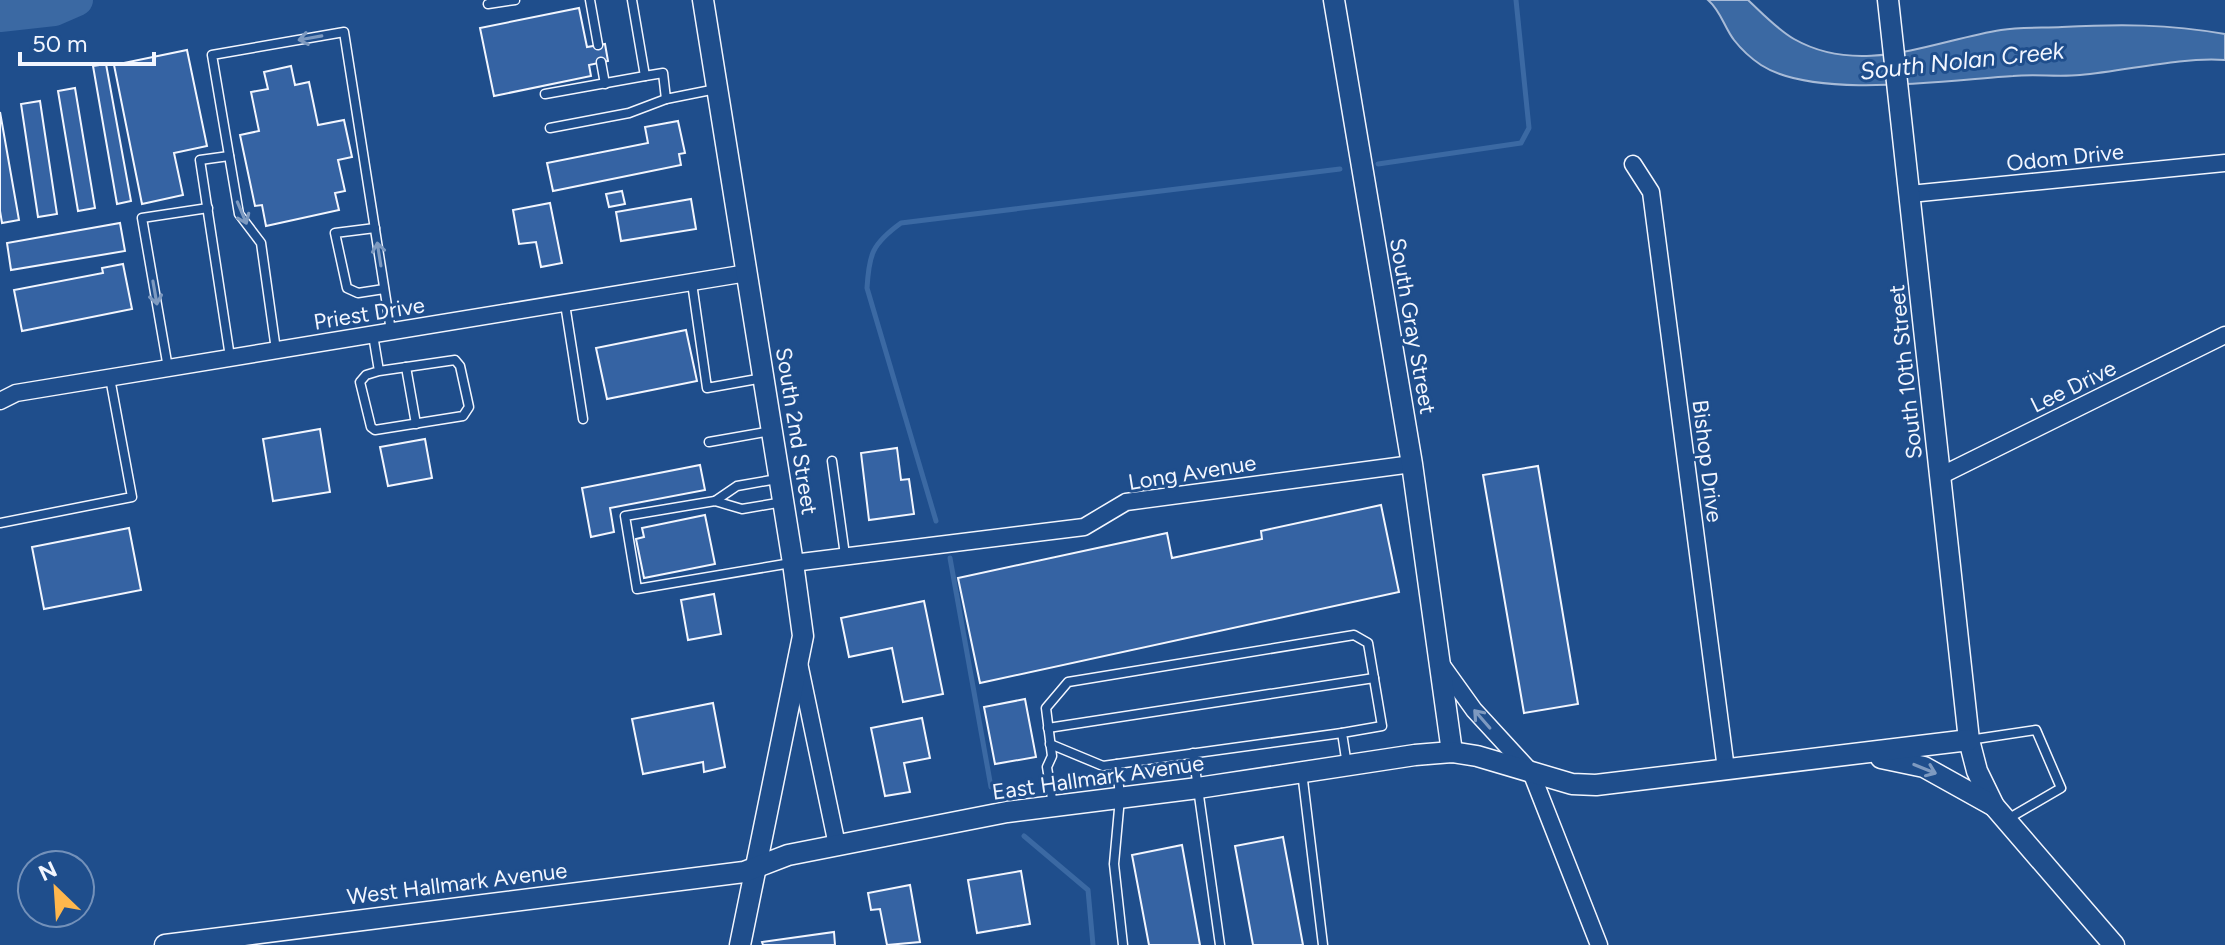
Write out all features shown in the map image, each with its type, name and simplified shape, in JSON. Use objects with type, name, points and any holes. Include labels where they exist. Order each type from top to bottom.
[{"type":"street","name":"South 2nd Street","points":[[703,0],[803,636],[740,945]]},
{"type":"street","name":"South Gray Street","points":[[1334,0],[1412,464],[1452,752]]},
{"type":"street","name":"South 10th Street","points":[[1888,0],[1969,740],[1977,771],[2000,813]]},
{"type":"street","name":"Odom Drive","points":[[1910,194],[2225,163]]},
{"type":"street","name":"Bishop Drive","points":[[1633,164],[1651,192],[1726,769]]},
{"type":"street","name":"Priest Drive","points":[[0,401],[16,393],[747,273]]},
{"type":"street","name":"Lee Drive","points":[[1940,476],[2225,335]]},
{"type":"street","name":"Long Avenue","points":[[793,563],[1084,527],[1126,502],[1412,464]]},
{"type":"street","points":[[798,657],[837,845]]},
{"type":"street","name":"South Gray Street","points":[[1440,662],[1474,710],[1531,772],[1599,945]]},
{"type":"street","points":[[1849,754],[1969,740]]},
{"type":"street","name":"East Hallmark Avenue","points":[[755,867],[788,855],[1007,812],[1452,752],[1477,756],[1572,784],[1596,785],[1849,754]]},
{"type":"street","points":[[1849,754],[1902,760],[1924,767],[2000,813],[2114,945]]},
{"type":"street","name":"West Hallmark Avenue","points":[[165,945],[296,936],[744,872],[755,867]]},
{"type":"lane","points":[[488,4],[515,0]]},
{"type":"lane","points":[[590,0],[598,45]]},
{"type":"lane","points":[[632,0],[645,76]]},
{"type":"lane","points":[[276,350],[261,243],[239,214],[212,55],[344,32],[391,331]]},
{"type":"lane","points":[[601,62],[605,84]]},
{"type":"lane","points":[[545,94],[663,73],[666,99]]},
{"type":"lane","points":[[550,128],[629,113],[666,99],[718,89]]},
{"type":"lane","points":[[229,156],[200,160],[230,358]]},
{"type":"lane","points":[[168,368],[142,218],[208,208]]},
{"type":"lane","points":[[375,228],[335,233],[347,288],[358,293],[384,289]]},
{"type":"lane","points":[[692,283],[707,388],[764,378]]},
{"type":"lane","points":[[564,303],[583,419]]},
{"type":"lane","points":[[373,334],[379,371]]},
{"type":"lane","points":[[458,362],[469,407],[463,416],[375,430],[368,424],[360,382],[366,375],[406,367],[458,362]]},
{"type":"lane","points":[[406,367],[416,424]]},
{"type":"lane","points":[[0,523],[132,497],[110,378]]},
{"type":"lane","points":[[709,442],[772,430]]},
{"type":"lane","points":[[832,461],[845,555]]},
{"type":"lane","points":[[780,478],[737,486],[715,501],[625,516],[637,589],[793,563]]},
{"type":"lane","points":[[715,501],[742,509],[784,502]]},
{"type":"lane","points":[[1050,744],[1103,766],[1382,726],[1368,643],[1354,635],[1068,682],[1046,708],[1048,728],[1050,744],[1052,756],[1047,767],[1053,806]]},
{"type":"lane","points":[[1048,728],[1374,678]]},
{"type":"lane","points":[[1969,740],[2036,730],[2061,788],[2000,813]]},
{"type":"lane","points":[[1342,733],[1347,765]]},
{"type":"lane","points":[[1193,753],[1220,945]]},
{"type":"lane","points":[[1117,764],[1120,798],[1114,864],[1123,945]]},
{"type":"lane","points":[[1302,772],[1323,945]]},
{"type":"water","points":[[1708,0],[1748,0],[1794,39],[1819,50],[1845,55],[1897,53],[2009,29],[2124,25],[2225,34],[2225,60],[2189,61],[2072,76],[2021,75],[1883,85],[1814,82],[1785,76],[1754,60],[1734,40]]},
{"type":"building","points":[[579,8],[587,47],[605,44],[608,61],[589,65],[591,76],[494,96],[480,28]]},
{"type":"building","points":[[187,50],[207,146],[174,153],[183,195],[142,204],[114,65]]},
{"type":"building","points":[[106,64],[131,201],[117,204],[93,66]]},
{"type":"building","points":[[291,66],[295,85],[309,82],[318,125],[344,120],[352,157],[338,160],[345,191],[335,193],[339,210],[266,226],[262,205],[255,206],[240,135],[259,131],[251,92],[268,89],[264,72]]},
{"type":"building","points":[[75,88],[95,208],[78,211],[58,91]]},
{"type":"building","points":[[40,101],[57,214],[38,217],[21,104]]},
{"type":"building","points":[[0,112],[19,220],[2,223],[0,211]]},
{"type":"building","points":[[678,121],[685,153],[679,154],[681,165],[553,191],[547,163],[648,143],[645,127]]},
{"type":"building","points":[[622,191],[625,204],[609,207],[606,194]]},
{"type":"building","points":[[691,199],[696,229],[621,241],[616,212]]},
{"type":"building","points":[[550,203],[562,263],[541,267],[536,242],[519,244],[513,210]]},
{"type":"building","points":[[120,223],[125,251],[11,270],[7,243]]},
{"type":"building","points":[[123,264],[132,309],[22,331],[14,290],[103,273],[102,268]]},
{"type":"building","points":[[686,330],[697,381],[607,399],[596,348]]},
{"type":"building","points":[[320,429],[330,492],[273,501],[263,439]]},
{"type":"building","points":[[425,439],[432,478],[388,486],[380,447]]},
{"type":"building","points":[[897,448],[901,480],[909,479],[914,514],[869,520],[861,453]]},
{"type":"building","points":[[700,465],[705,490],[610,508],[614,532],[591,537],[582,488]]},
{"type":"building","points":[[1538,466],[1578,704],[1524,713],[1483,475]]},
{"type":"building","points":[[1381,505],[1399,592],[980,683],[958,578],[1167,533],[1172,558],[1262,539],[1261,531]]},
{"type":"building","points":[[705,515],[715,564],[644,578],[636,539],[644,537],[642,528]]},
{"type":"building","points":[[129,528],[141,590],[44,609],[32,547]]},
{"type":"building","points":[[714,594],[721,634],[688,640],[681,600]]},
{"type":"building","points":[[924,601],[943,694],[903,702],[892,648],[849,657],[841,618]]},
{"type":"building","points":[[1025,699],[1036,757],[995,764],[984,707]]},
{"type":"building","points":[[713,703],[725,767],[704,772],[703,762],[643,774],[632,719]]},
{"type":"building","points":[[922,718],[930,758],[904,763],[910,792],[885,796],[871,728]]},
{"type":"building","points":[[1283,837],[1303,945],[1253,945],[1235,846]]},
{"type":"building","points":[[1182,845],[1200,945],[1149,945],[1132,855]]},
{"type":"building","points":[[1021,871],[1030,924],[977,933],[968,880]]},
{"type":"building","points":[[910,885],[920,942],[887,945],[880,909],[871,910],[868,893]]},
{"type":"building","points":[[834,932],[835,945],[763,945],[762,942]]},
{"type":"waterway","name":"South Nolan Creek","points":[[0,16],[54,10],[77,0]]},
{"type":"waterway","points":[[1378,164],[1521,143],[1529,128],[1516,0]]},
{"type":"waterway","points":[[936,521],[867,288],[871,258],[878,244],[891,230],[901,223],[1340,169]]},
{"type":"waterway","points":[[950,558],[991,787]]},
{"type":"waterway","points":[[1024,836],[1088,890],[1093,945]]}]
